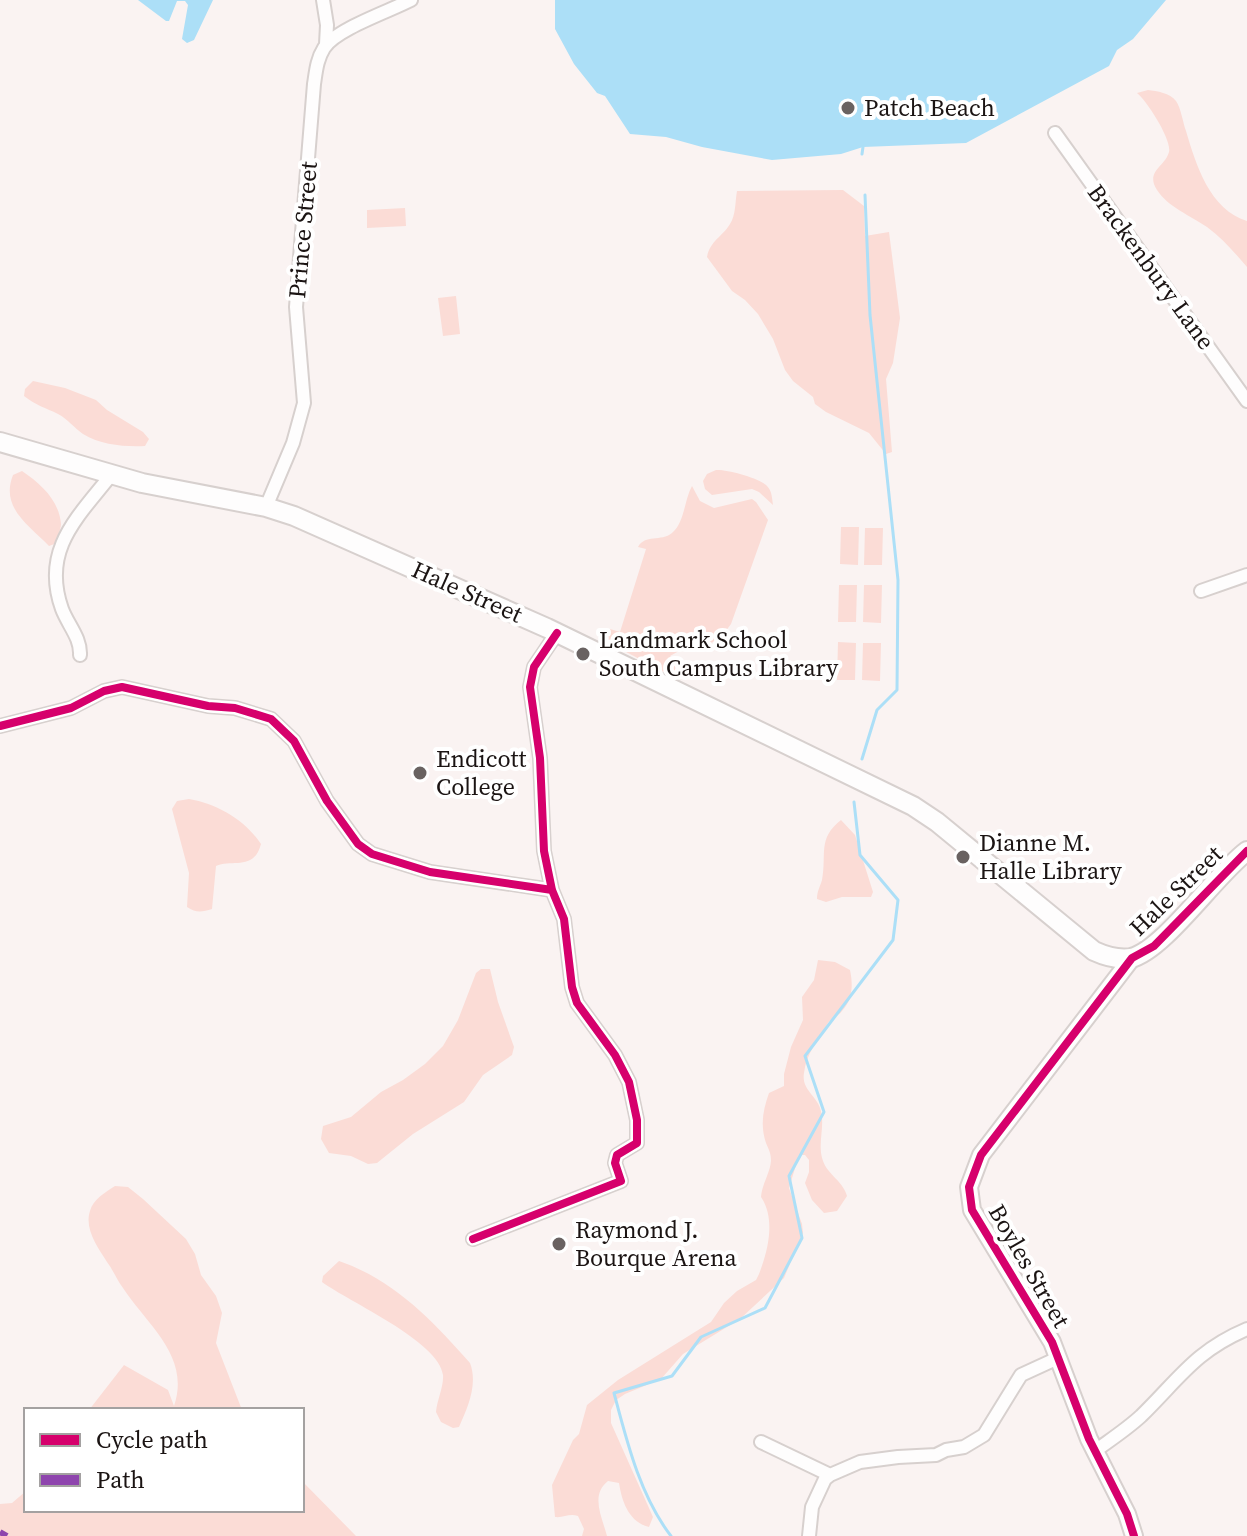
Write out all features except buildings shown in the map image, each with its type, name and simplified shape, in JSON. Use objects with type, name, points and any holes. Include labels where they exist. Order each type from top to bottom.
[{"type":"main road","name":"Hale Street","points":[[0,442],[111,475],[228,502],[266,507],[294,516],[458,587],[913,806],[937,822],[1094,951],[1114,958],[1132,958],[1154,946],[1247,851]]},
{"type":"street","points":[[323,0],[326,44]]},
{"type":"street","points":[[326,44],[339,34],[411,0]]},
{"type":"street","name":"Prince Street","points":[[266,507],[293,443],[304,403],[296,307],[314,84],[318,60],[326,44]]},
{"type":"street","name":"Brackenbury Lane","points":[[1055,133],[1247,401]]},
{"type":"street","points":[[80,655],[81,643],[68,625],[61,605],[55,564],[69,529],[111,475]]},
{"type":"street","points":[[1201,591],[1247,575]]},
{"type":"street","points":[[473,1239],[621,1181],[615,1163],[617,1155],[637,1143],[637,1120],[629,1082],[615,1055],[577,1003],[572,987],[564,919],[552,890],[544,851],[541,770],[530,687],[534,667],[557,633]]},
{"type":"street","points":[[0,726],[71,708],[104,691],[122,687],[208,706],[235,708],[271,719],[294,741],[327,801],[358,844],[372,854],[430,872],[552,890]]},
{"type":"street","name":"Boyles Street","points":[[1132,958],[981,1155],[969,1187],[969,1198],[979,1225],[1037,1317],[1058,1358],[1095,1451],[1127,1514],[1134,1536]]},
{"type":"street","points":[[1095,1451],[1139,1418],[1190,1362],[1243,1330],[1247,1320]]},
{"type":"street","points":[[809,1536],[812,1507],[830,1475],[860,1462],[936,1455],[964,1447],[984,1435],[1021,1375],[1058,1358]]},
{"type":"street","points":[[761,1442],[830,1475]]},
{"type":"shaded area","points":[[1148,90],[1167,94],[1176,101],[1206,185],[1223,207],[1247,221],[1247,267],[1213,231],[1173,206],[1157,190],[1154,174],[1167,157],[1169,146],[1158,121],[1137,93]]},
{"type":"shaded area","points":[[843,190],[864,206],[865,236],[889,232],[900,318],[893,363],[886,379],[892,452],[886,454],[869,433],[826,412],[793,381],[758,314],[732,291],[707,257],[732,220],[737,191]]},
{"type":"shaded area","points":[[405,208],[406,226],[367,228],[367,210]]},
{"type":"shaded area","points":[[456,296],[460,334],[443,336],[438,298]]},
{"type":"shaded area","points":[[33,381],[65,388],[96,400],[149,439],[145,446],[129,446],[90,438],[62,416],[24,396],[25,389]]},
{"type":"shaded area","points":[[716,470],[763,483],[770,490],[773,505],[752,489],[712,495],[705,489],[703,481],[707,474]]},
{"type":"shaded area","points":[[22,471],[42,487],[57,507],[61,524],[57,543],[49,546],[25,523],[13,506],[10,487],[13,475]]},
{"type":"shaded area","points":[[692,486],[700,501],[714,508],[752,499],[768,520],[731,624],[714,642],[688,646],[670,656],[676,661],[674,677],[605,641],[610,629],[620,632],[646,549],[638,547],[645,541],[672,533],[682,517]]},
{"type":"shaded area","points":[[841,527],[859,527],[858,565],[840,564]]},
{"type":"shaded area","points":[[865,528],[883,528],[882,565],[864,565]]},
{"type":"shaded area","points":[[839,585],[857,585],[856,622],[838,622]]},
{"type":"shaded area","points":[[864,585],[882,585],[881,623],[863,622]]},
{"type":"shaded area","points":[[838,642],[856,643],[855,680],[837,680]]},
{"type":"shaded area","points":[[863,643],[881,643],[880,681],[862,680]]},
{"type":"shaded area","points":[[189,799],[230,814],[261,844],[258,852],[248,861],[216,866],[212,909],[202,911],[187,907],[189,873],[172,809],[177,801]]},
{"type":"shaded area","points":[[841,820],[855,835],[873,892],[871,897],[842,897],[826,902],[817,899],[822,880],[824,847],[833,827]]},
{"type":"shaded area","points":[[818,960],[835,962],[850,970],[851,975],[848,1002],[841,1013],[829,1021],[813,1046],[805,1066],[804,1079],[821,1111],[823,1161],[847,1196],[837,1211],[824,1213],[812,1200],[805,1183],[809,1160],[805,1155],[799,1155],[789,1188],[803,1233],[784,1278],[740,1319],[683,1354],[661,1379],[616,1400],[611,1410],[611,1423],[653,1517],[649,1527],[632,1516],[619,1483],[608,1481],[598,1500],[607,1536],[582,1536],[584,1529],[578,1516],[555,1517],[552,1485],[573,1440],[579,1434],[587,1405],[618,1380],[711,1322],[724,1303],[756,1280],[759,1274],[768,1245],[769,1225],[761,1197],[771,1161],[763,1130],[764,1112],[769,1093],[784,1086],[791,1047],[803,1020],[802,997],[814,980]]},
{"type":"shaded area","points":[[481,969],[490,969],[514,1047],[512,1055],[483,1075],[464,1102],[413,1134],[377,1163],[368,1164],[351,1156],[329,1153],[321,1139],[323,1126],[351,1117],[381,1092],[425,1064],[443,1046],[458,1020],[476,973]]},
{"type":"shaded area","points":[[115,1186],[128,1187],[186,1239],[222,1313],[216,1343],[241,1408],[91,1408],[124,1365],[168,1390],[174,1406],[178,1388],[172,1356],[121,1285],[90,1231],[92,1207],[100,1196]]},
{"type":"shaded area","points":[[339,1261],[395,1290],[470,1363],[472,1387],[459,1427],[453,1428],[441,1422],[436,1412],[443,1375],[438,1362],[426,1349],[391,1323],[322,1282],[323,1276]]},
{"type":"shaded area","points":[[304,1483],[356,1536],[0,1536],[0,1504],[12,1503],[24,1493],[24,1512],[304,1512]]},
{"type":"water","points":[[138,0],[213,0],[194,40],[187,43],[182,39],[188,5],[185,1],[177,1],[169,21],[166,21]]},
{"type":"water","name":"Patch Beach","points":[[555,0],[1166,0],[1133,39],[1117,50],[1109,66],[966,143],[863,147],[841,154],[772,160],[666,137],[630,134],[605,96],[597,93],[574,64],[555,29]]},
{"type":"waterway","points":[[862,154],[863,147]]},
{"type":"waterway","points":[[862,759],[877,710],[897,690],[898,580],[870,315],[865,195]]},
{"type":"waterway","points":[[671,1536],[643,1486],[614,1393],[672,1376],[701,1337],[765,1308],[802,1238],[789,1176],[824,1112],[805,1056],[893,940],[898,900],[860,855],[854,802]]},
{"type":"marked path","points":[[0,1532],[7,1536]]},
{"type":"cycle path","points":[[473,1239],[621,1181],[615,1163],[617,1155],[637,1143],[637,1120],[629,1082],[615,1055],[577,1003],[572,987],[564,919],[552,890],[544,851],[540,758],[530,687],[534,667],[557,633]]},
{"type":"cycle path","points":[[0,726],[71,708],[104,691],[122,687],[208,706],[235,708],[271,719],[294,741],[327,801],[358,844],[372,854],[430,872],[552,890]]},
{"type":"cycle path","points":[[1134,1536],[1127,1514],[1089,1439],[1052,1342],[972,1210],[969,1187],[981,1155],[1132,958],[1154,946],[1247,851]]},
{"type":"place","name":"Patch Beach","points":[[848,108]]},
{"type":"place","name":"Landmark School South Campus Library","points":[[583,654]]},
{"type":"place","name":"Endicott College","points":[[420,773]]},
{"type":"place","name":"Dianne M. Halle Library","points":[[963,857]]},
{"type":"place","name":"Raymond J. Bourque Arena","points":[[559,1244]]}]
